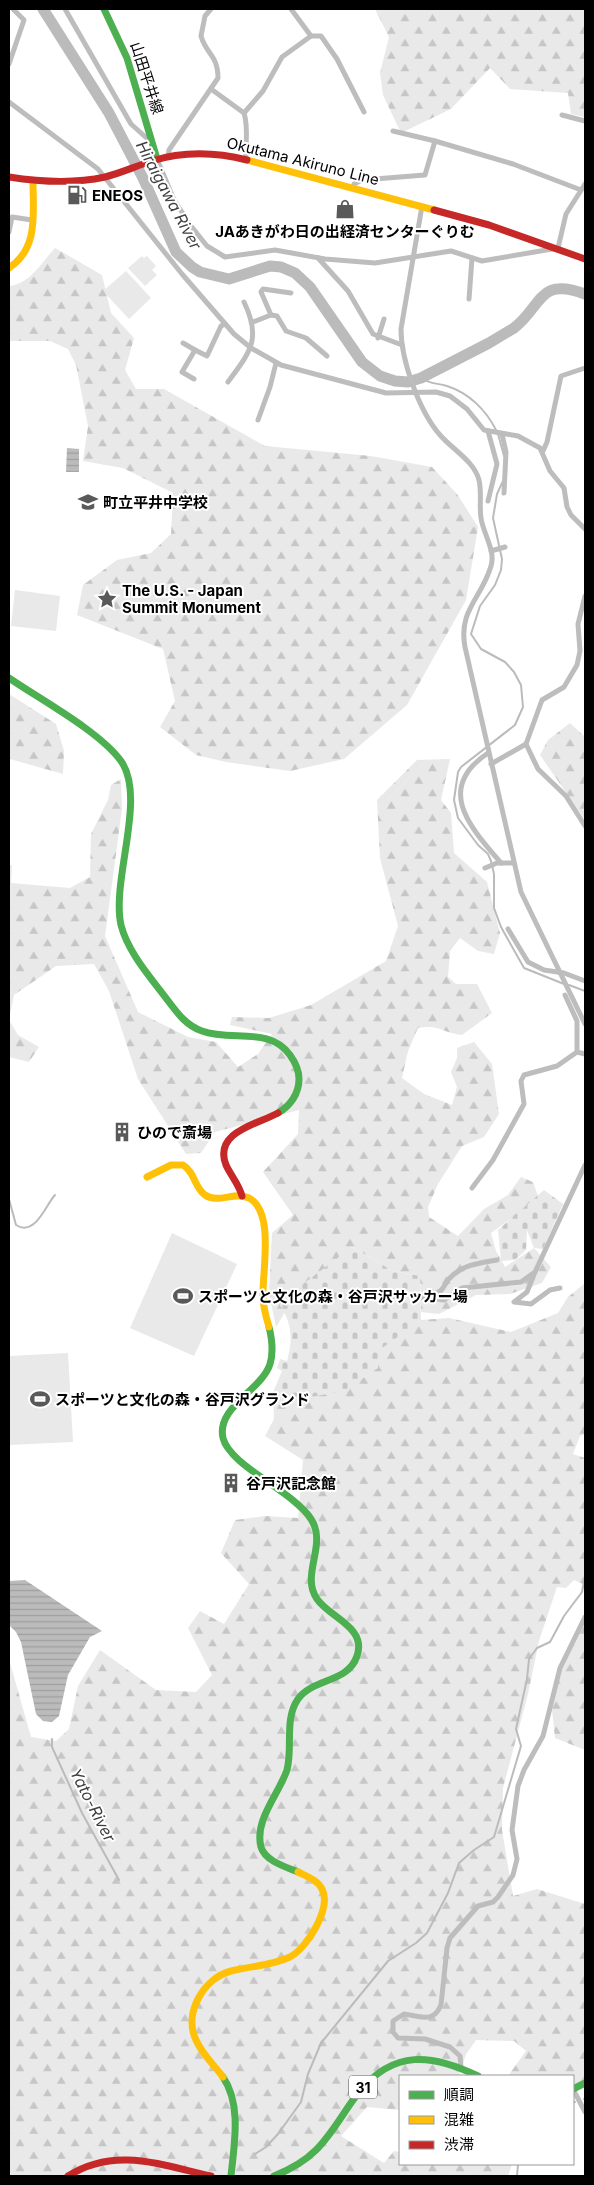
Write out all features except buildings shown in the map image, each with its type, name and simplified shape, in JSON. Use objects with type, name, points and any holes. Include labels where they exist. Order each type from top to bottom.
[{"type":"street","points":[[9,64],[24,20],[13,9]]},
{"type":"street","points":[[65,9],[131,124],[152,143]]},
{"type":"street","name":"山田平井線","points":[[104,9],[127,58],[152,143],[154,160]]},
{"type":"street","points":[[168,157],[169,150],[218,78],[218,67],[201,36],[205,16],[211,9]]},
{"type":"street","points":[[291,9],[311,36]]},
{"type":"street","points":[[244,113],[263,91],[282,57],[311,36],[321,36],[337,59],[364,112]]},
{"type":"street","points":[[211,89],[244,113],[248,133],[245,142],[246,160]]},
{"type":"street","points":[[9,102],[90,163],[104,177],[224,324],[251,348],[276,363],[386,393],[436,392],[450,396],[463,405],[488,432],[497,464],[488,501]]},
{"type":"street","points":[[562,115],[585,121]]},
{"type":"street","points":[[393,131],[513,164],[582,190]]},
{"type":"street","points":[[353,188],[354,184],[362,180],[425,175],[435,141]]},
{"type":"street","name":"Okutama Akiruno Line","points":[[9,176],[33,181],[61,182],[104,177],[168,157],[208,153],[246,160],[489,225],[558,248],[585,260]]},
{"type":"street","points":[[154,160],[180,210],[201,239],[218,254],[231,257],[275,250],[376,263],[452,252],[482,261],[558,248],[566,214],[585,184]]},
{"type":"street","points":[[9,268],[18,262],[28,251],[32,220],[33,181]]},
{"type":"street","points":[[422,206],[401,329],[402,345],[417,391],[438,433],[476,472],[480,486],[481,518],[492,550],[492,565],[466,616],[463,632],[488,752],[523,899],[585,1024]]},
{"type":"street","points":[[9,232],[12,217],[32,220]]},
{"type":"street","points":[[318,257],[343,284],[368,329],[378,338],[402,345]]},
{"type":"street","points":[[469,299],[472,258]]},
{"type":"street","points":[[271,315],[261,292],[263,289],[291,293]]},
{"type":"street","points":[[228,382],[251,348],[253,322],[244,302]]},
{"type":"street","points":[[253,322],[271,315],[277,316],[286,331],[306,338],[327,356]]},
{"type":"street","points":[[378,338],[384,319]]},
{"type":"street","points":[[183,344],[207,356],[221,326],[224,324]]},
{"type":"street","points":[[194,350],[180,371],[194,379]]},
{"type":"street","points":[[258,420],[270,387],[276,363]]},
{"type":"street","points":[[543,451],[547,442],[562,376],[585,368]]},
{"type":"street","points":[[488,432],[524,438],[543,451],[550,471],[564,488],[569,511],[585,529]]},
{"type":"street","points":[[501,433],[506,452],[504,493]]},
{"type":"street","points":[[492,550],[504,547]]},
{"type":"street","points":[[491,764],[526,744],[542,700],[564,687],[576,666],[583,648],[578,624],[585,596]]},
{"type":"street","points":[[9,678],[106,743],[120,755],[127,769],[130,791],[119,917],[125,941],[189,1025],[206,1032],[256,1036],[282,1045],[291,1054],[298,1068],[297,1092],[290,1105],[272,1117],[236,1131],[225,1143],[224,1160],[239,1185],[242,1196]]},
{"type":"street","points":[[526,744],[538,769],[566,796],[585,826]]},
{"type":"street","points":[[488,752],[474,762],[468,772],[461,802],[464,816],[471,828],[499,863]]},
{"type":"street","points":[[487,868],[499,863],[513,863]]},
{"type":"street","points":[[508,929],[528,962],[544,970],[560,973],[585,982]]},
{"type":"street","points":[[564,995],[577,1021],[577,1052]]},
{"type":"street","points":[[472,1188],[493,1160],[524,1104],[522,1081],[524,1075],[557,1066],[577,1052],[585,1054]]},
{"type":"street","points":[[148,1177],[170,1164],[180,1164],[191,1171],[198,1189],[206,1196],[215,1199],[242,1196],[255,1203],[263,1222],[265,1240],[263,1297],[273,1352],[267,1373],[228,1413],[223,1427],[224,1440],[231,1453],[300,1506],[313,1521],[318,1541],[311,1577],[312,1592],[320,1604],[354,1632],[359,1647],[355,1662],[346,1672],[306,1690],[296,1702],[286,1773],[260,1831],[261,1846],[269,1859],[310,1876],[322,1888],[325,1903],[318,1924],[300,1948],[288,1958],[268,1965],[233,1969],[214,1978],[202,1990],[193,2016],[193,2034],[196,2042],[221,2075],[231,2094],[233,2121],[231,2176]]},
{"type":"street","points":[[560,1288],[550,1290],[531,1304],[514,1302],[526,1292],[585,1165]]},
{"type":"street","points":[[498,1260],[472,1264],[451,1276],[445,1288],[437,1294],[421,1297],[444,1300],[462,1288],[521,1282],[535,1272]]},
{"type":"street","points":[[461,2067],[460,2056],[455,2050],[425,2039],[398,2038],[393,2032],[392,2025],[400,2014],[410,2014],[425,2019],[432,2018],[437,2013],[441,2005],[447,1948],[450,1938],[478,1906],[493,1902],[511,1879],[517,1859],[512,1830],[518,1786],[542,1736],[560,1668],[585,1617]]},
{"type":"street","name":"31","points":[[274,2176],[305,2160],[315,2151],[360,2090],[383,2068],[405,2059],[416,2058],[440,2060],[461,2067],[476,2075]]},
{"type":"street","points":[[574,2091],[585,2112]]},
{"type":"street","points":[[68,2176],[92,2163],[110,2159],[145,2163],[210,2176]]},
{"type":"green space","points":[[375,9],[585,9],[585,117],[571,114],[568,93],[510,89],[490,68],[451,109],[401,133],[383,95],[380,73],[389,37]]},
{"type":"green space","points":[[55,248],[102,275],[111,313],[134,338],[125,370],[136,389],[164,389],[265,446],[371,456],[432,467],[457,494],[478,527],[466,600],[407,705],[344,759],[290,771],[226,762],[196,755],[160,727],[175,701],[163,649],[77,615],[83,585],[117,560],[151,553],[171,534],[173,493],[123,468],[83,461],[88,426],[76,365],[68,349],[50,341],[10,341],[9,345],[9,286],[29,277]]},
{"type":"green space","points":[[142,256],[144,258],[147,256],[156,266],[152,270],[157,275],[145,286],[128,268]]},
{"type":"green space","points":[[126,271],[151,298],[129,319],[103,291]]},
{"type":"green space","points":[[15,590],[60,596],[56,631],[11,626]]},
{"type":"green space","points":[[9,694],[56,724],[64,751],[63,774],[10,759],[9,761]]},
{"type":"green space","points":[[570,723],[585,737],[585,820],[540,755],[548,740]]},
{"type":"green space","points":[[450,759],[441,800],[451,813],[454,853],[487,882],[500,933],[494,954],[478,951],[460,938],[450,951],[448,977],[456,984],[477,984],[492,1013],[462,1035],[431,1027],[418,1028],[408,1051],[402,1078],[424,1094],[452,1105],[457,1087],[451,1072],[457,1058],[457,1048],[474,1042],[492,1064],[499,1114],[484,1137],[462,1146],[438,1184],[428,1207],[429,1217],[458,1236],[484,1209],[508,1195],[521,1177],[533,1182],[539,1199],[491,1233],[496,1251],[505,1267],[534,1248],[551,1267],[542,1283],[510,1294],[476,1295],[439,1314],[421,1312],[420,1276],[393,1271],[352,1247],[280,1305],[285,1312],[276,1327],[269,1293],[272,1233],[293,1215],[263,1172],[298,1134],[299,1110],[215,1132],[201,1153],[186,1154],[138,1079],[109,991],[94,964],[56,966],[14,995],[9,1020],[9,865],[12,865],[11,883],[70,888],[90,877],[91,834],[108,800],[111,785],[121,779],[122,809],[105,936],[138,1012],[188,1037],[216,1042],[238,1067],[258,1054],[272,1034],[230,1025],[232,1017],[269,1018],[311,1005],[386,961],[398,926],[380,858],[377,800],[417,760]]},
{"type":"green space","points":[[9,1020],[18,1035],[39,1047],[29,1062],[9,1057]]},
{"type":"green space","points":[[544,1190],[563,1204],[543,1249],[534,1248],[527,1230],[526,1250],[515,1260],[501,1261],[498,1230]]},
{"type":"green space","name":"スポーツと文化の森・谷戸沢サッカー場","points":[[172,1233],[237,1264],[194,1356],[130,1328]]},
{"type":"green space","points":[[352,1247],[393,1271],[420,1276],[421,1320],[378,1351],[378,1368],[344,1391],[305,1398],[273,1392],[282,1371],[277,1368],[280,1359],[287,1361],[291,1339],[287,1318],[280,1305],[299,1287]]},
{"type":"green space","points":[[585,1283],[585,1434],[580,1436],[573,1454],[585,1458],[585,1585],[574,1580],[566,1588],[557,1587],[539,1641],[528,1694],[503,1788],[502,1830],[513,1896],[537,1889],[585,1904],[585,2079],[574,2084],[574,2075],[509,2075],[526,2051],[514,2041],[476,2040],[466,2054],[459,2075],[399,2075],[399,2110],[367,2107],[341,2136],[384,2163],[394,2151],[399,2152],[399,2165],[512,2165],[508,2176],[9,2176],[9,1659],[31,1737],[56,1741],[69,1729],[78,1686],[100,1650],[156,1690],[196,1692],[212,1675],[188,1628],[200,1611],[224,1624],[249,1584],[221,1553],[235,1520],[265,1516],[298,1518],[303,1460],[265,1436],[274,1419],[273,1392],[305,1398],[421,1320],[449,1318],[511,1332],[558,1313],[568,1297]]},
{"type":"green space","name":"スポーツと文化の森・谷戸沢グランド","points":[[68,1353],[73,1442],[9,1445],[9,1356]]},
{"type":"green space","points":[[585,1612],[585,1750],[555,1738],[552,1710],[561,1669]]},
{"type":"shaded area","points":[[67,448],[79,449],[79,472],[66,472]]},
{"type":"shaded area","points":[[25,1580],[102,1631],[90,1637],[68,1675],[59,1716],[52,1722],[43,1721],[36,1714],[21,1642],[16,1632],[9,1625],[9,1581]]},
{"type":"waterway","name":"Hiraigawa River","points":[[43,9],[109,113],[143,178],[176,252],[200,272],[229,279],[270,266],[281,267],[295,273],[310,287],[362,362],[380,376],[395,381],[408,382],[421,378],[514,328],[523,320],[542,296],[549,291],[570,289],[585,294]]},
{"type":"waterway","points":[[421,378],[463,393],[482,409],[496,430]]},
{"type":"waterway","points":[[498,434],[504,456]]},
{"type":"waterway","points":[[503,481],[497,494],[493,518],[502,559],[501,570],[495,585],[480,606],[471,634],[481,649],[505,662],[514,672],[521,685],[523,707],[515,725],[461,767],[458,772],[454,800],[458,818],[478,845],[488,854],[491,861],[494,874],[494,908],[501,927],[524,968],[564,984]]},
{"type":"waterway","points":[[569,985],[585,991]]},
{"type":"waterway","points":[[9,1199],[16,1225],[23,1228],[29,1227],[39,1219],[55,1195]]},
{"type":"waterway","points":[[255,2154],[266,2147],[278,2134],[301,2102],[308,2074],[321,2043],[388,1961],[416,1943],[427,1933],[448,1893],[459,1863],[494,1837],[521,1746],[516,1729],[527,1679],[529,1659],[537,1648],[550,1642],[564,1616],[582,1592],[585,1577]]},
{"type":"waterway","name":"Yato-River","points":[[52,1739],[52,1747],[82,1813],[119,1880]]},
{"type":"waterway","points":[[517,2176],[518,2165]]},
{"type":"traffic: fast","points":[[104,9],[127,58],[157,159]]},
{"type":"traffic: fast","points":[[9,678],[69,716],[99,738],[121,761],[128,777],[131,796],[130,817],[120,886],[119,907],[124,935],[148,975],[187,1023],[202,1031],[213,1034],[249,1036],[272,1041],[282,1046],[290,1055],[297,1069],[299,1084],[293,1099],[278,1113]]},
{"type":"traffic: fast","points":[[269,1327],[272,1345],[270,1364],[258,1382],[226,1417],[223,1427],[223,1438],[237,1459],[291,1498],[311,1519],[317,1539],[311,1580],[313,1589],[317,1599],[323,1606],[352,1630],[359,1646],[357,1656],[352,1665],[338,1676],[304,1692],[298,1699],[291,1715],[287,1770],[268,1807],[261,1827],[260,1837],[263,1852],[271,1860],[298,1872]]},
{"type":"traffic: fast","points":[[274,2176],[296,2165],[316,2150],[359,2092],[372,2078],[386,2068],[400,2062],[429,2060],[445,2063],[476,2075]]},
{"type":"traffic: fast","points":[[223,2077],[229,2088],[235,2112],[235,2138],[231,2176]]},
{"type":"traffic: fast","points":[[574,2088],[585,2083]]},
{"type":"traffic: slow","points":[[247,160],[434,210]]},
{"type":"traffic: slow","points":[[9,268],[19,260],[30,240],[33,217],[33,181]]},
{"type":"traffic: slow","points":[[147,1177],[171,1165],[183,1165],[190,1172],[201,1192],[205,1195],[215,1198],[244,1196],[257,1205],[265,1229],[263,1301],[269,1327]]},
{"type":"traffic: slow","points":[[223,2077],[205,2055],[196,2040],[192,2019],[194,2008],[198,1998],[205,1989],[221,1975],[290,1957],[304,1945],[321,1916],[324,1897],[318,1883],[298,1872]]},
{"type":"traffic: jam","points":[[9,177],[57,182],[81,181],[111,175],[164,158],[188,154],[223,155],[247,160]]},
{"type":"traffic: jam","points":[[434,210],[489,225],[585,259]]},
{"type":"traffic: jam","points":[[242,1196],[226,1165],[224,1154],[226,1144],[231,1137],[240,1131],[278,1113]]},
{"type":"traffic: jam","points":[[68,2176],[86,2167],[103,2162],[121,2160],[156,2163],[211,2176]]},
{"type":"place","name":"ENEOS","points":[[77,195]]},
{"type":"place","name":"JAあきがわ日の出経済センターぐりむ","points":[[345,209]]},
{"type":"place","name":"町立平井中学校","points":[[88,502]]},
{"type":"place","name":"The U.S. - Japan Summit Monument","points":[[107,599]]},
{"type":"place","name":"ひので斎場","points":[[122,1132]]},
{"type":"place","name":"スポーツと文化の森・谷戸沢サッカー場","points":[[183,1296]]},
{"type":"place","name":"スポーツと文化の森・谷戸沢グランド","points":[[40,1399]]},
{"type":"place","name":"谷戸沢記念館","points":[[231,1483]]}]
